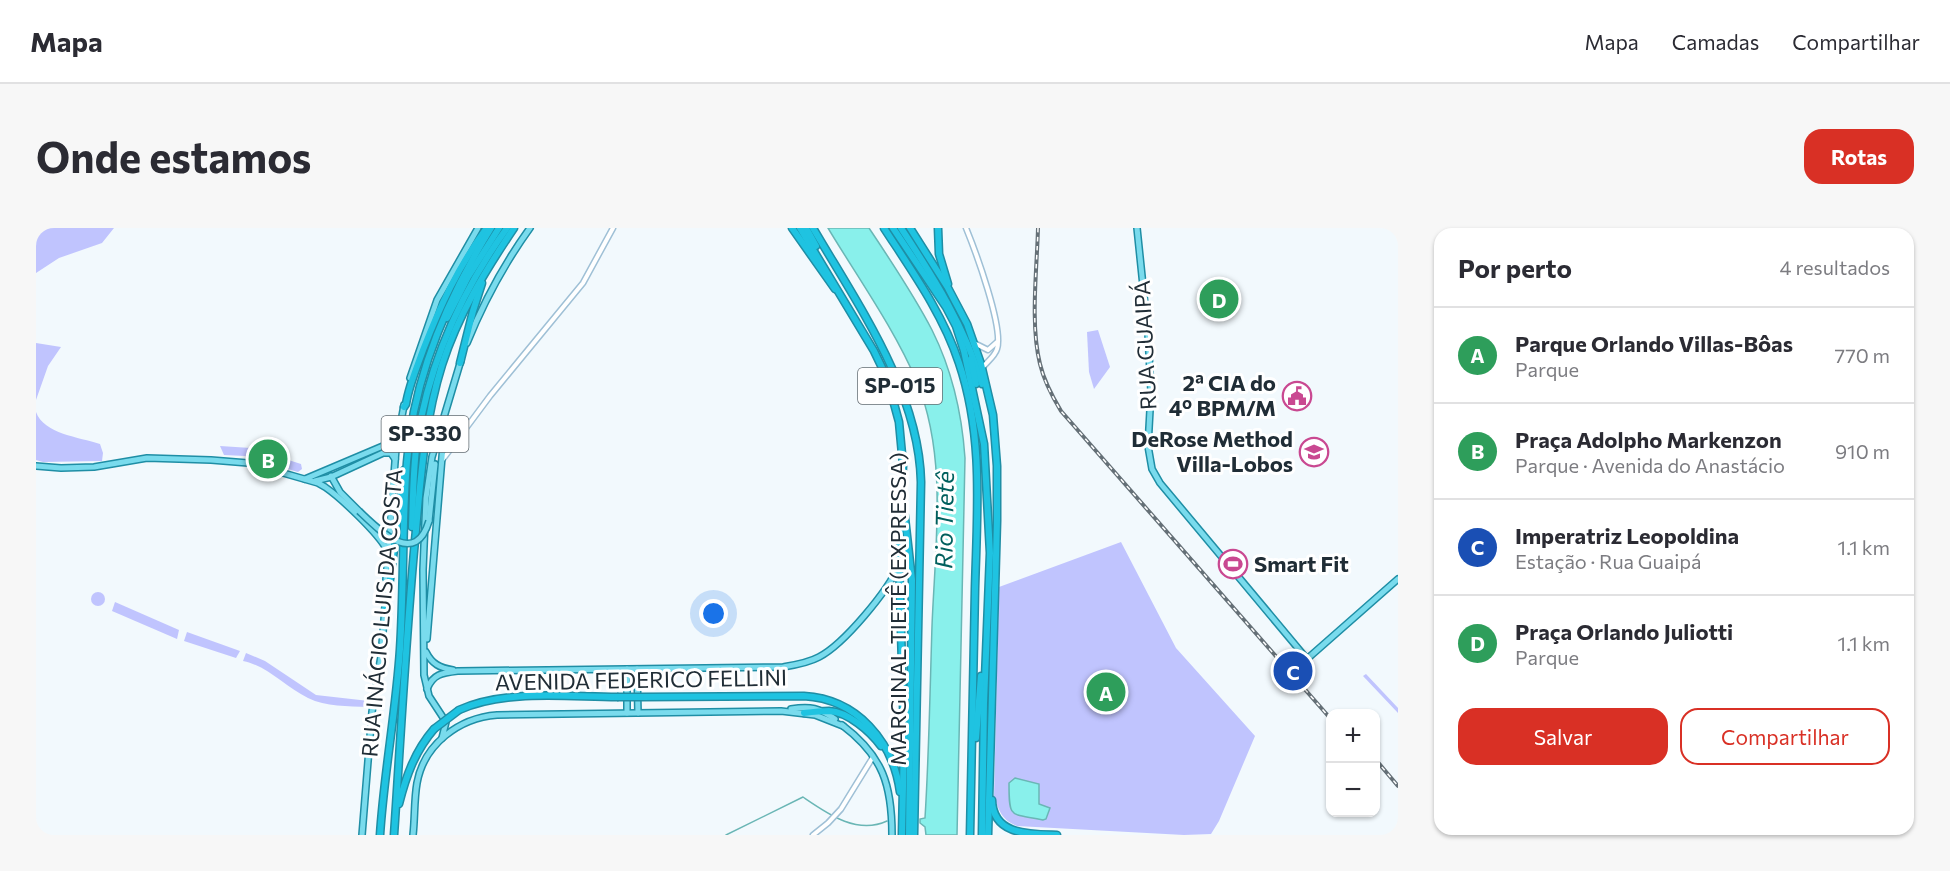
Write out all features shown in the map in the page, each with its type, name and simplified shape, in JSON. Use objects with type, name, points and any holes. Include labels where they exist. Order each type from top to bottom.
[{"type":"highway","points":[[404,407],[442,302],[465,259],[489,228]]},
{"type":"highway","points":[[426,365],[452,296],[489,228]]},
{"type":"highway","points":[[426,365],[465,283],[499,228]]},
{"type":"highway","points":[[411,582],[415,462],[430,381],[458,308],[507,228]]},
{"type":"highway","name":"SP-330","points":[[394,833],[423,444],[431,405],[452,338],[489,264],[514,228]]},
{"type":"highway","points":[[792,228],[832,287],[840,293]]},
{"type":"highway","points":[[800,228],[874,351],[891,391],[902,440],[903,494],[899,564],[904,739],[902,835]]},
{"type":"highway","points":[[806,228],[819,250],[826,270]]},
{"type":"highway","name":"MARGINAL TIETÊ (EXPRESSA)","points":[[813,228],[898,381],[910,415],[919,457],[920,521],[914,835]]},
{"type":"highway","name":"SP-015","points":[[884,228],[940,317],[954,347],[969,396],[976,436],[978,467],[970,835]]},
{"type":"highway","points":[[893,228],[946,307],[956,326],[964,351],[981,429],[985,459],[990,553],[988,835]]},
{"type":"highway","points":[[901,228],[950,304],[972,344],[995,438]]},
{"type":"highway","points":[[910,228],[948,288],[982,366]]},
{"type":"highway","points":[[938,228],[939,254],[948,288]]},
{"type":"highway","points":[[909,253],[955,333],[965,369],[969,396]]},
{"type":"highway","points":[[460,363],[477,297],[489,264]]},
{"type":"highway","points":[[972,344],[970,356],[983,418],[981,429]]},
{"type":"highway","points":[[981,347],[982,366],[991,405],[995,438],[997,522],[982,835]]},
{"type":"highway","name":"SP-330","points":[[378,835],[400,653],[407,461],[414,412],[426,365]]},
{"type":"highway","points":[[385,610],[392,573],[402,478],[407,461]]},
{"type":"highway","points":[[903,494],[912,580],[909,835]]},
{"type":"highway","points":[[972,765],[982,666],[989,659]]},
{"type":"highway","name":"AVENIDA FEDERICO FELLINI","points":[[394,833],[401,795],[421,744],[434,729],[459,710],[473,703],[503,697],[804,696],[828,700],[854,712],[870,726],[886,749],[897,773],[902,807]]},
{"type":"highway","points":[[804,712],[830,711],[848,718],[880,744],[897,773]]},
{"type":"highway","points":[[902,827],[905,816],[909,751]]},
{"type":"highway","points":[[990,773],[993,810],[995,818],[1002,826],[1015,832],[1057,835]]},
{"type":"main road","name":"RUA INÁCIO LUIS DA COSTA","points":[[362,835],[372,712],[381,656],[398,438],[415,359],[433,308],[446,281],[478,228]]},
{"type":"main road","points":[[442,738],[446,726],[442,715],[426,690],[425,682],[423,570],[426,498],[432,457],[460,363],[474,327],[507,261],[530,228]]},
{"type":"main road","name":"RUA GUAIPÁ","points":[[1137,228],[1152,392],[1148,446],[1152,470],[1176,504],[1307,659],[1398,579]]},
{"type":"main road","points":[[445,413],[425,649],[432,662],[438,666],[458,671]]},
{"type":"main road","points":[[36,466],[86,467],[147,458],[248,463],[329,485],[340,492],[392,540],[408,543],[416,540],[425,532],[429,521],[440,430]]},
{"type":"main road","points":[[307,480],[398,438]]},
{"type":"main road","points":[[307,480],[332,477],[389,452],[396,460]]},
{"type":"main road","points":[[361,456],[363,463]]},
{"type":"main road","points":[[333,468],[332,477],[340,492]]},
{"type":"main road","points":[[318,483],[333,493],[370,529],[382,541],[388,552]]},
{"type":"main road","points":[[426,690],[430,681],[437,675],[458,671],[783,667],[808,662],[831,650],[852,629],[889,584],[899,564]]},
{"type":"main road","points":[[627,669],[627,713]]},
{"type":"main road","points":[[638,669],[638,712]]},
{"type":"main road","points":[[781,711],[806,708],[826,712],[855,735],[874,757],[888,786],[892,810],[892,835]]},
{"type":"main road","points":[[413,835],[416,786],[428,754],[442,738],[465,722],[480,717],[638,712],[781,711],[804,712],[843,726]]},
{"type":"main road","points":[[442,715],[451,720],[465,722]]},
{"type":"street","points":[[441,462],[452,445],[583,283],[613,228]]},
{"type":"street","points":[[966,228],[991,300],[998,341],[995,352],[982,366]]},
{"type":"street","points":[[972,344],[985,350],[991,349],[998,341]]},
{"type":"street","points":[[443,446],[452,445]]},
{"type":"street","points":[[813,835],[836,815],[874,757]]},
{"type":"shaded area","points":[[36,228],[114,228],[102,243],[59,258],[36,273]]},
{"type":"shaded area","points":[[1098,330],[1110,367],[1094,389],[1089,372],[1087,332]]},
{"type":"shaded area","points":[[36,343],[61,347],[48,366],[36,400]]},
{"type":"shaded area","points":[[36,412],[46,425],[54,430],[100,444],[103,453],[102,461],[43,462],[36,460]]},
{"type":"shaded area","points":[[220,446],[251,448],[301,464],[302,469],[298,472],[245,456],[224,455]]},
{"type":"shaded area","points":[[1121,542],[1176,648],[1255,736],[1219,821],[1211,834],[1184,835],[1017,826],[1002,814],[994,796],[999,587]]},
{"type":"shaded area","points":[[98,592],[103,594],[105,599],[103,604],[98,606],[93,604],[91,599],[93,594]]},
{"type":"shaded area","points":[[115,602],[179,630],[177,639],[112,611]]},
{"type":"shaded area","points":[[187,632],[240,651],[236,658],[184,641]]},
{"type":"shaded area","points":[[246,653],[265,661],[316,695],[369,701],[368,707],[330,705],[308,698],[260,667],[243,661]]},
{"type":"shaded area","points":[[1366,674],[1398,708],[1398,713],[1363,676]]},
{"type":"water","name":"Rio Tietê","points":[[828,228],[869,228],[932,330],[945,361],[959,409],[965,458],[957,835],[926,835],[925,827],[920,823],[920,819],[925,818],[937,534],[936,472],[927,411],[917,382],[898,342]]},
{"type":"water","points":[[1015,778],[1039,784],[1039,804],[1050,808],[1046,819],[1014,813],[1010,803],[1009,783]]},
{"type":"waterway","points":[[726,835],[803,797],[843,821],[865,826],[887,821]]},
{"type":"railway","points":[[1038,228],[1035,314],[1037,348],[1044,376],[1061,411],[1326,713]]},
{"type":"railway","points":[[1379,763],[1398,786]]},
{"type":"place","name":"Praça Orlando Juliotti","points":[[1219,299]]},
{"type":"place","name":"2ª CIA do 4º BPM/M","points":[[1297,396]]},
{"type":"place","name":"DeRose Method Villa-Lobos","points":[[1314,452]]},
{"type":"place","name":"Praça Adolpho Markenzon","points":[[268,459]]},
{"type":"place","name":"Smart Fit","points":[[1233,564]]},
{"type":"place","name":"Imperatriz Leopoldina","points":[[1293,671]]},
{"type":"place","name":"Parque Orlando Villas-Bôas","points":[[1106,692]]}]
